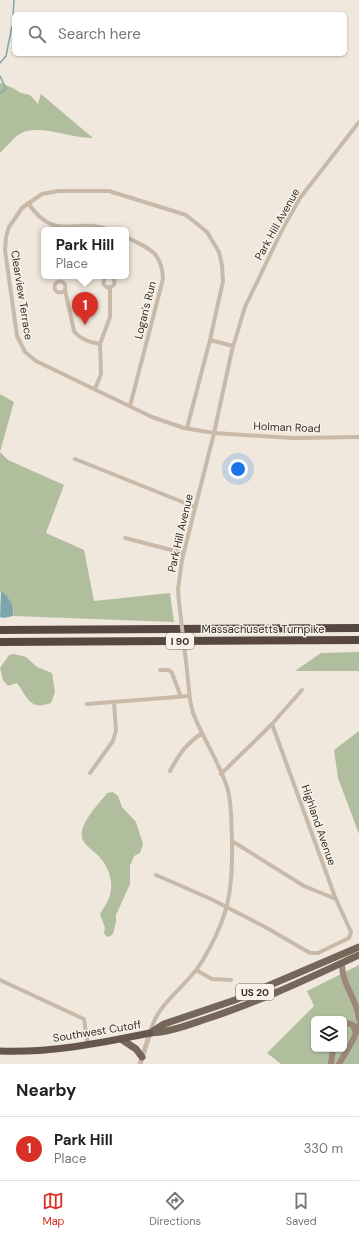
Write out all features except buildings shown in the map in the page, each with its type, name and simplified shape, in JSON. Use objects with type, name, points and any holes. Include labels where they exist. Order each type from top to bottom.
[{"type":"highway","name":"Massachusetts Turnpike","points":[[0,630],[359,628]]},
{"type":"highway","name":"Massachusetts Turnpike","points":[[0,642],[359,640]]},
{"type":"highway","name":"Southwest Cutoff","points":[[0,1051],[28,1052],[88,1046],[150,1033]]},
{"type":"main road","name":"Southwest Cutoff","points":[[150,1033],[164,1024],[247,995],[359,947]]},
{"type":"main road","name":"Southwest Cutoff","points":[[150,1033],[166,1032],[251,1003],[359,955]]},
{"type":"main road","points":[[342,963],[342,974],[355,1002],[359,1019]]},
{"type":"main road","points":[[247,995],[251,1003]]},
{"type":"main road","points":[[347,1022],[355,1027],[356,1032],[353,1040]]},
{"type":"main road","points":[[339,1064],[353,1040],[359,1025]]},
{"type":"main road","points":[[122,1039],[136,1049],[141,1061]]},
{"type":"main road","points":[[331,1064],[333,1052]]},
{"type":"street","name":"Park Hill Avenue","points":[[150,1033],[152,1025],[166,1004],[196,970],[212,944],[227,908],[232,881],[230,800],[221,774],[194,713],[189,696],[178,584],[183,553],[214,433],[233,346],[249,297],[293,209],[307,188],[359,122]]},
{"type":"street","name":"Clearview Terrace","points":[[187,428],[210,340],[223,280],[219,252],[212,238],[194,220],[186,215],[109,192],[58,191],[42,194],[28,203],[15,217],[6,238],[5,250],[17,336],[21,347],[28,356],[152,417],[187,428],[214,433]]},
{"type":"street","points":[[28,203],[37,216],[44,222],[55,225],[93,227]]},
{"type":"street","name":"Logan's Run","points":[[129,238],[151,249],[161,261],[163,278],[130,406]]},
{"type":"street","points":[[104,279],[103,282],[105,286],[110,287]]},
{"type":"street","points":[[95,389],[101,374],[100,344],[110,317],[110,287],[115,282],[114,279]]},
{"type":"street","points":[[65,290],[74,331],[78,336],[88,341],[100,344]]},
{"type":"street","points":[[210,340],[233,346]]},
{"type":"street","name":"Holman Road","points":[[214,433],[293,438],[359,437]]},
{"type":"street","points":[[75,459],[195,507]]},
{"type":"street","points":[[125,538],[183,553]]},
{"type":"street","points":[[160,670],[169,670],[172,673],[182,697]]},
{"type":"street","points":[[221,774],[272,724],[302,690]]},
{"type":"street","points":[[87,704],[189,696]]},
{"type":"street","points":[[90,773],[113,741],[116,730],[114,702]]},
{"type":"street","name":"Highland Avenue","points":[[227,908],[268,928],[310,953],[318,953],[345,941],[351,932],[336,899],[272,724]]},
{"type":"street","points":[[170,771],[185,746],[202,733]]},
{"type":"street","points":[[232,841],[304,886],[336,899]]},
{"type":"street","points":[[156,875],[211,899],[227,908]]},
{"type":"street","points":[[196,970],[212,979],[231,980]]},
{"type":"street","points":[[0,980],[84,1019],[88,1046]]},
{"type":"street","points":[[141,1061],[150,1033]]},
{"type":"green space","points":[[0,83],[21,93],[30,95],[38,104],[41,94],[93,138],[84,138],[44,130],[26,131],[18,135],[0,153]]},
{"type":"green space","points":[[0,394],[14,402],[0,452]]},
{"type":"green space","points":[[0,452],[8,460],[64,485],[46,533],[84,550],[94,601],[170,593],[174,622],[13,616],[14,610],[0,591]]},
{"type":"green space","points":[[359,652],[359,671],[295,671],[321,653]]},
{"type":"green space","points":[[14,654],[26,657],[37,667],[52,673],[55,692],[51,703],[44,705],[34,704],[30,702],[17,683],[8,686],[3,680],[0,668],[9,655]]},
{"type":"green space","points":[[359,731],[359,834],[338,778],[334,750]]},
{"type":"green space","points":[[113,792],[118,796],[122,807],[136,822],[143,844],[140,853],[134,856],[130,866],[130,884],[116,915],[113,934],[109,937],[104,933],[105,928],[100,914],[111,892],[111,879],[103,861],[84,842],[82,832],[86,820],[95,808],[107,793]]},
{"type":"green space","points":[[359,965],[359,1064],[281,1064],[267,1053],[314,1006],[307,991]]},
{"type":"water","points":[[1,591],[10,602],[13,609],[13,616],[4,618],[0,617]]},
{"type":"waterway","points":[[13,12],[14,0]]},
{"type":"waterway","points":[[0,63],[6,56],[12,26]]},
{"type":"waterway","points":[[0,76],[6,89],[0,93]]},
{"type":"place","name":"Park Hill","points":[[85,325]]}]
